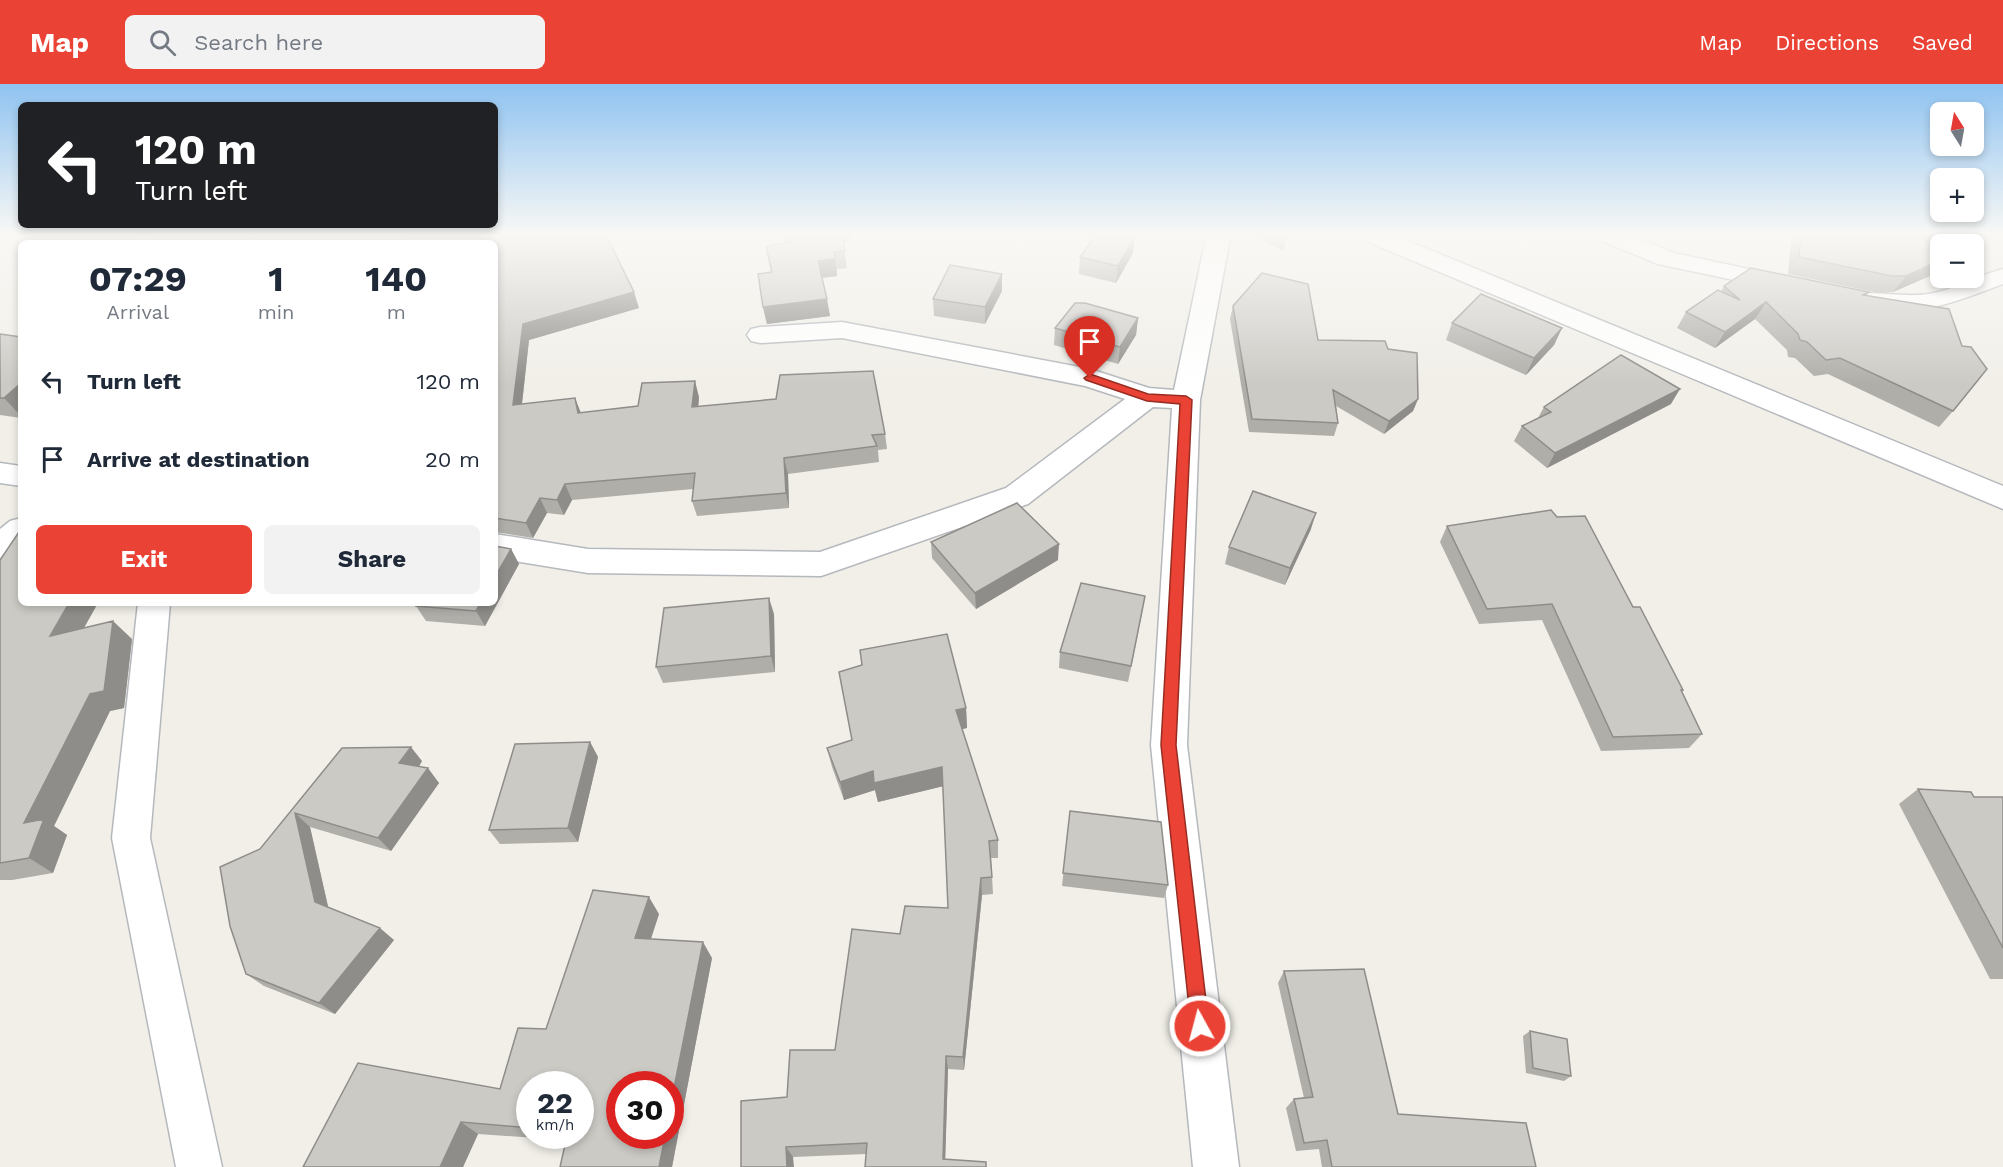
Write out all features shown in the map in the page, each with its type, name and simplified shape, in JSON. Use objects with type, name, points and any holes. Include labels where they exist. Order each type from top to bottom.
[{"type":"street","points":[[1209,284],[1186,400],[1168,745],[1216,1167]]},
{"type":"street","points":[[1488,284],[2003,498]]},
{"type":"street","points":[[1785,284],[1812,289]]},
{"type":"street","points":[[1846,296],[1879,303],[1932,302],[1982,284]]},
{"type":"street","points":[[760,335],[842,330],[1090,378],[1147,397],[1186,400]]},
{"type":"street","points":[[498,546],[588,561],[821,564],[1017,496],[1147,397]]},
{"type":"street","points":[[0,473],[18,476]]},
{"type":"street","points":[[0,546],[18,531]]},
{"type":"street","points":[[154,606],[131,838],[200,1167]]},
{"type":"building","points":[[498,284],[630,284],[634,292],[523,324],[513,405],[575,398],[578,413],[638,406],[642,383],[695,381],[692,407],[776,399],[780,375],[873,371],[885,434],[872,435],[877,446],[784,458],[786,493],[692,501],[695,473],[565,484],[557,500],[540,498],[526,523],[498,518]]},
{"type":"building","points":[[759,284],[823,284],[827,299],[763,307]]},
{"type":"building","points":[[941,284],[997,284],[985,307],[933,299]]},
{"type":"building","points":[[1253,284],[1308,284],[1318,340],[1385,341],[1388,349],[1417,353],[1418,399],[1389,421],[1333,390],[1338,423],[1252,419],[1233,306]]},
{"type":"building","points":[[1728,284],[1827,284],[1869,292],[1863,295],[1949,309],[1962,346],[1971,347],[1987,369],[1953,411],[1840,358],[1826,360],[1807,342],[1800,340],[1798,334],[1766,302],[1725,332],[1686,312],[1718,290],[1740,300],[1724,286]]},
{"type":"building","points":[[1481,294],[1562,328],[1534,358],[1452,323]]},
{"type":"building","points":[[1075,303],[1085,303],[1138,318],[1120,347],[1055,328]]},
{"type":"building","points":[[0,334],[18,337],[18,386],[4,398],[0,398]]},
{"type":"building","points":[[1621,355],[1680,389],[1555,453],[1522,426],[1551,412],[1544,407]]},
{"type":"building","points":[[1253,491],[1316,513],[1290,568],[1229,547]]},
{"type":"building","points":[[1017,503],[1059,544],[975,593],[931,542]]},
{"type":"building","points":[[1551,510],[1557,517],[1585,516],[1633,607],[1640,607],[1683,690],[1681,690],[1702,734],[1613,737],[1552,604],[1487,609],[1447,526]]},
{"type":"building","points":[[18,533],[18,606],[67,606],[50,636],[113,621],[104,691],[90,694],[24,823],[44,819],[29,858],[0,863],[0,560]]},
{"type":"building","points":[[498,547],[511,549],[498,572]]},
{"type":"building","points":[[1081,583],[1145,596],[1131,666],[1060,652]]},
{"type":"building","points":[[769,598],[771,656],[656,667],[664,608]]},
{"type":"building","points":[[416,606],[478,606],[476,611]]},
{"type":"building","points":[[947,634],[966,708],[956,710],[998,840],[989,841],[992,877],[981,878],[963,1057],[946,1056],[943,1159],[986,1162],[986,1167],[865,1167],[867,1143],[786,1147],[787,1167],[741,1167],[741,1101],[787,1097],[790,1050],[835,1050],[852,929],[900,934],[905,906],[948,908],[942,767],[874,783],[873,771],[840,782],[827,748],[852,740],[839,672],[862,665],[860,650]]},
{"type":"building","points":[[590,742],[568,828],[489,830],[515,744]]},
{"type":"building","points":[[411,747],[399,763],[428,768],[378,838],[295,813],[315,902],[380,928],[319,1003],[246,974],[230,926],[220,867],[260,849],[342,748]]},
{"type":"building","points":[[1918,789],[1971,792],[1974,797],[2003,797],[2003,948]]},
{"type":"building","points":[[1070,811],[1161,822],[1168,885],[1063,873]]},
{"type":"building","points":[[593,890],[649,897],[635,938],[703,942],[677,1071],[606,1071],[606,1149],[662,1149],[659,1167],[560,1167],[564,1149],[594,1149],[594,1071],[516,1071],[516,1127],[461,1122],[440,1167],[303,1167],[358,1063],[500,1089],[518,1028],[546,1029]]},
{"type":"building","points":[[1364,969],[1398,1114],[1526,1123],[1536,1167],[1332,1167],[1327,1140],[1304,1143],[1294,1099],[1313,1097],[1284,971]]},
{"type":"building","points":[[1530,1031],[1567,1039],[1571,1076],[1533,1068]]},
{"type":"route","points":[[1090,378],[1147,397],[1186,400],[1168,745],[1200,1026]]}]
